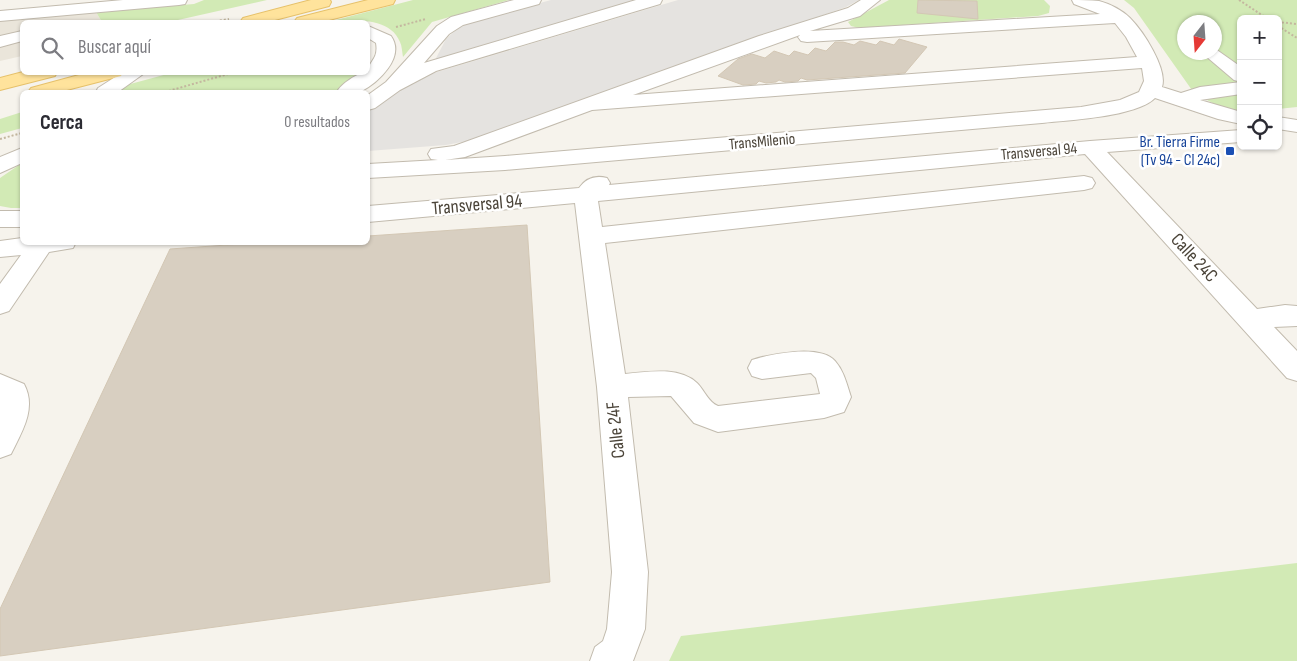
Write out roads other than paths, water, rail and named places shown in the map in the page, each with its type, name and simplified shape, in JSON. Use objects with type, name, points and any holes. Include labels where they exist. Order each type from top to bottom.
[{"type":"main road","points":[[257,20],[332,0]]},
{"type":"main road","points":[[311,20],[387,0]]},
{"type":"main road","points":[[0,84],[36,75]]},
{"type":"main road","points":[[46,90],[103,75]]},
{"type":"main road","points":[[0,103],[20,98]]},
{"type":"street","points":[[0,16],[54,6],[178,0]]},
{"type":"street","points":[[393,86],[443,30],[457,21],[533,0]]},
{"type":"street","points":[[370,103],[393,86],[429,67],[654,0]]},
{"type":"street","points":[[370,160],[457,152],[781,35],[854,12],[872,0]]},
{"type":"street","points":[[1080,0],[1096,5],[1120,18],[1135,36],[1148,62],[1154,80],[1151,90],[1237,117]]},
{"type":"street","points":[[781,35],[809,37],[1120,18]]},
{"type":"street","points":[[349,90],[368,77],[384,62],[388,50],[385,40],[370,32]]},
{"type":"street","points":[[0,42],[20,37]]},
{"type":"street","points":[[1220,60],[1237,73]]},
{"type":"street","points":[[587,104],[1148,62]]},
{"type":"street","points":[[108,90],[132,75]]},
{"type":"street","points":[[1181,100],[1200,93],[1237,88]]},
{"type":"street","name":"TransMilenio","points":[[370,171],[505,163],[1042,117],[1131,104],[1151,90]]},
{"type":"street","points":[[1282,124],[1297,126]]},
{"type":"street","points":[[1282,134],[1297,133]]},
{"type":"street","name":"Transversal 94","points":[[370,214],[586,196],[1090,147],[1237,136]]},
{"type":"street","name":"Calle 24C","points":[[1090,147],[1297,370]]},
{"type":"street","points":[[0,164],[20,156]]},
{"type":"street","points":[[591,236],[1084,183]]},
{"type":"street","name":"Calle 24F","points":[[586,196],[612,387],[630,572],[626,629],[616,654],[609,661]]},
{"type":"street","points":[[370,209],[406,211]]},
{"type":"street","points":[[0,219],[20,219]]},
{"type":"street","points":[[0,249],[42,245]]},
{"type":"street","points":[[0,304],[52,245]]},
{"type":"street","points":[[1251,320],[1285,315],[1297,316]]},
{"type":"street","points":[[612,387],[668,383],[681,387],[692,398],[700,412],[708,418],[718,419],[824,406],[833,403],[836,397],[826,368],[820,364],[813,362],[762,368]]},
{"type":"street","points":[[0,386],[14,392],[14,415],[0,445]]},
{"type":"place","name":"Br. Tierra Firme (Tv 94 - Cl 24c)","points":[[1230,151]]}]
